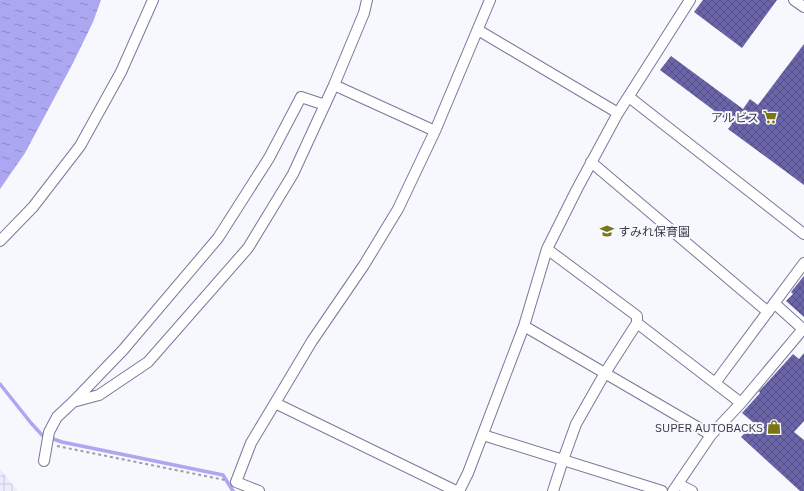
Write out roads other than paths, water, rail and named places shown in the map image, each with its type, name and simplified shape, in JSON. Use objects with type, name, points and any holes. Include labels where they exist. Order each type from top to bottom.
[{"type":"street","points":[[0,240],[33,208],[80,146],[121,72],[153,0]]},
{"type":"street","points":[[73,402],[99,395],[148,362],[248,248],[293,174],[334,85],[364,13],[367,0]]},
{"type":"street","points":[[259,491],[236,482],[251,444],[312,341],[364,265],[394,215],[435,131],[490,0]]},
{"type":"street","points":[[459,491],[483,435],[524,326],[547,250],[576,189],[618,114],[690,0]]},
{"type":"street","points":[[794,0],[804,7]]},
{"type":"street","points":[[478,30],[618,114]]},
{"type":"street","points":[[334,85],[435,131]]},
{"type":"street","points":[[44,461],[49,432],[57,417],[123,350],[218,238],[269,158],[301,97],[325,105]]},
{"type":"street","points":[[629,97],[804,234]]},
{"type":"street","points":[[591,162],[768,312]]},
{"type":"street","points":[[547,250],[637,316],[637,323],[605,373],[576,424],[554,491]]},
{"type":"street","points":[[714,383],[804,263]]},
{"type":"street","points":[[692,491],[675,488],[711,435],[741,403],[803,330],[774,303]]},
{"type":"street","points":[[637,323],[741,403]]},
{"type":"street","points":[[524,326],[711,435]]},
{"type":"street","points":[[275,402],[456,491]]},
{"type":"street","points":[[483,435],[662,491]]},
{"type":"water","points":[[0,0],[101,0],[93,22],[73,63],[25,153],[0,189]]},
{"type":"waterway","points":[[0,384],[42,435],[62,442],[223,475],[233,491]]},
{"type":"place","name":"アルビス","points":[[770,117]]},
{"type":"place","name":"すみれ保育園","points":[[607,231]]},
{"type":"place","name":"SUPER AUTOBACKS","points":[[774,427]]}]
